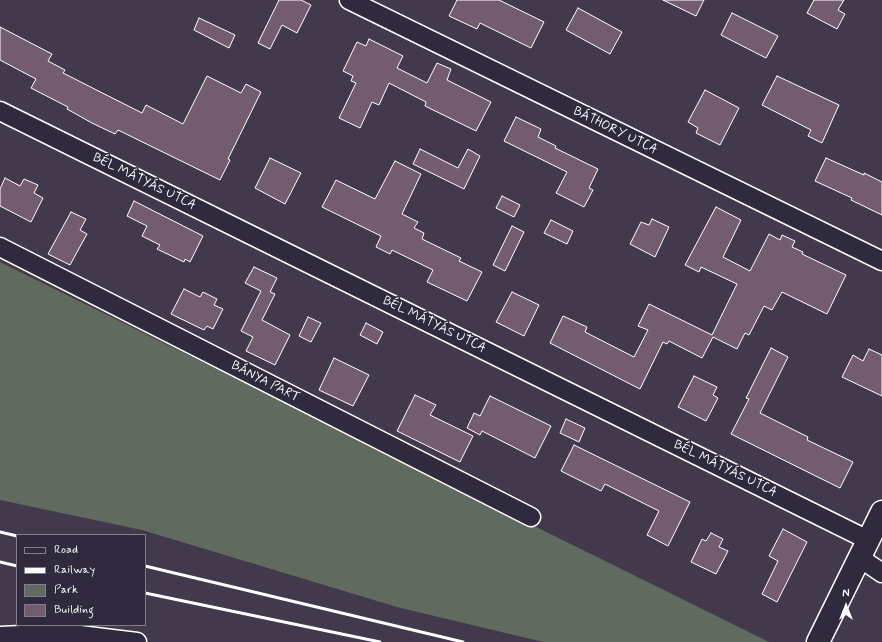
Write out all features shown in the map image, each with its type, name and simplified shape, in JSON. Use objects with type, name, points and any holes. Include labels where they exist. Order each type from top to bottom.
[{"type":"main road","points":[[818,642],[882,512]]},
{"type":"street","name":"BÁTHORY UTCA","points":[[349,0],[882,262]]},
{"type":"street","name":"BÉL MÁTYÁS UTCA","points":[[0,111],[864,549],[882,573]]},
{"type":"street","name":"BÁNYA PART","points":[[0,247],[531,517]]},
{"type":"street","points":[[0,636],[62,633],[137,642]]},
{"type":"green space","points":[[0,262],[769,642],[543,642],[397,607],[142,530],[0,500]]},
{"type":"building","points":[[279,0],[301,0],[311,5],[297,33],[282,25],[270,49],[258,43]]},
{"type":"building","points":[[457,0],[499,0],[544,22],[531,48],[480,23],[477,29],[449,16]]},
{"type":"building","points":[[663,0],[704,0],[696,16]]},
{"type":"building","points":[[814,0],[844,0],[838,10],[845,14],[837,29],[807,13]]},
{"type":"building","points":[[578,8],[622,32],[610,54],[566,30]]},
{"type":"building","points":[[732,13],[778,36],[766,58],[721,35]]},
{"type":"building","points":[[199,18],[235,35],[229,48],[194,30]]},
{"type":"building","points":[[0,27],[52,54],[48,61],[65,70],[63,73],[142,113],[146,105],[183,124],[207,76],[241,93],[246,84],[261,92],[228,159],[230,160],[220,180],[118,130],[115,134],[92,123],[67,109],[68,107],[31,88],[36,79],[0,60]]},
{"type":"building","points":[[369,39],[403,56],[397,68],[427,83],[437,63],[451,69],[447,80],[491,102],[476,131],[425,106],[426,102],[389,83],[379,105],[372,102],[360,128],[339,118],[356,83],[351,81],[353,76],[343,71],[357,42],[366,46]]},
{"type":"building","points":[[777,76],[839,105],[822,143],[808,136],[811,130],[762,105]]},
{"type":"building","points":[[705,90],[739,108],[720,145],[696,133],[698,128],[688,122]]},
{"type":"building","points":[[516,117],[541,129],[538,137],[556,146],[555,148],[598,169],[589,188],[593,190],[584,207],[556,193],[567,172],[504,141]]},
{"type":"building","points":[[420,149],[458,168],[468,149],[480,156],[464,189],[413,164]]},
{"type":"building","points":[[270,158],[301,173],[285,204],[255,188]]},
{"type":"building","points":[[826,158],[882,182],[882,215],[851,200],[852,198],[815,181]]},
{"type":"building","points":[[395,161],[421,174],[402,214],[418,222],[414,228],[424,233],[422,239],[461,258],[459,261],[482,272],[467,301],[427,282],[433,270],[392,250],[390,254],[376,247],[381,236],[322,207],[336,180],[375,199]]},
{"type":"building","points":[[5,178],[20,186],[24,179],[38,185],[34,193],[43,198],[31,222],[0,206],[0,189]]},
{"type":"building","points":[[502,196],[520,205],[514,217],[496,208]]},
{"type":"building","points":[[134,201],[203,236],[190,262],[185,259],[184,262],[157,249],[160,245],[142,236],[147,226],[127,216]]},
{"type":"building","points":[[716,207],[741,220],[723,257],[750,271],[769,234],[780,240],[782,235],[795,241],[792,247],[803,252],[802,254],[846,275],[827,314],[782,292],[772,310],[764,306],[749,335],[745,333],[737,349],[713,337],[702,358],[669,341],[667,344],[663,342],[640,389],[550,343],[563,316],[587,327],[585,332],[634,357],[648,330],[638,326],[649,304],[712,335],[737,284],[701,267],[699,272],[685,265]]},
{"type":"building","points":[[71,212],[86,219],[80,230],[87,234],[70,265],[48,254]]},
{"type":"building","points":[[652,219],[669,227],[655,257],[630,244],[641,222],[649,225]]},
{"type":"building","points":[[551,220],[573,231],[567,244],[544,233]]},
{"type":"building","points":[[512,226],[524,232],[505,271],[493,265]]},
{"type":"building","points":[[254,267],[277,278],[270,292],[275,294],[262,320],[290,335],[275,365],[246,351],[253,337],[241,331],[261,291],[245,283]]},
{"type":"building","points":[[184,289],[200,297],[203,292],[217,299],[214,305],[223,309],[213,329],[207,326],[204,330],[171,314]]},
{"type":"building","points":[[512,292],[539,305],[524,336],[496,322]]},
{"type":"building","points":[[308,317],[321,323],[311,342],[299,336]]},
{"type":"building","points":[[366,323],[383,332],[377,344],[360,335]]},
{"type":"building","points":[[771,348],[788,357],[760,413],[808,437],[807,440],[853,462],[840,488],[731,434],[749,399],[746,398]]},
{"type":"building","points":[[869,349],[882,355],[882,396],[842,377],[853,355],[863,361]]},
{"type":"building","points":[[334,358],[369,375],[353,406],[319,390]]},
{"type":"building","points":[[694,376],[717,387],[713,395],[718,398],[706,421],[678,407]]},
{"type":"building","points":[[415,395],[436,405],[430,415],[473,436],[460,462],[397,431]]},
{"type":"building","points":[[490,396],[551,426],[535,458],[482,431],[480,435],[467,428],[474,413],[480,416]]},
{"type":"building","points":[[566,419],[585,428],[579,442],[560,433]]},
{"type":"building","points":[[574,445],[690,502],[668,546],[647,535],[659,511],[605,484],[601,491],[561,471]]},
{"type":"building","points":[[783,529],[807,542],[777,602],[762,594],[778,561],[769,556]]},
{"type":"building","points":[[711,533],[723,539],[719,547],[728,551],[716,574],[691,562],[702,539],[706,541]]},
{"type":"railway","points":[[0,532],[16,536]]},
{"type":"railway","points":[[0,562],[16,566]]},
{"type":"railway","points":[[146,566],[463,642]]},
{"type":"railway","points":[[146,593],[380,642]]}]
